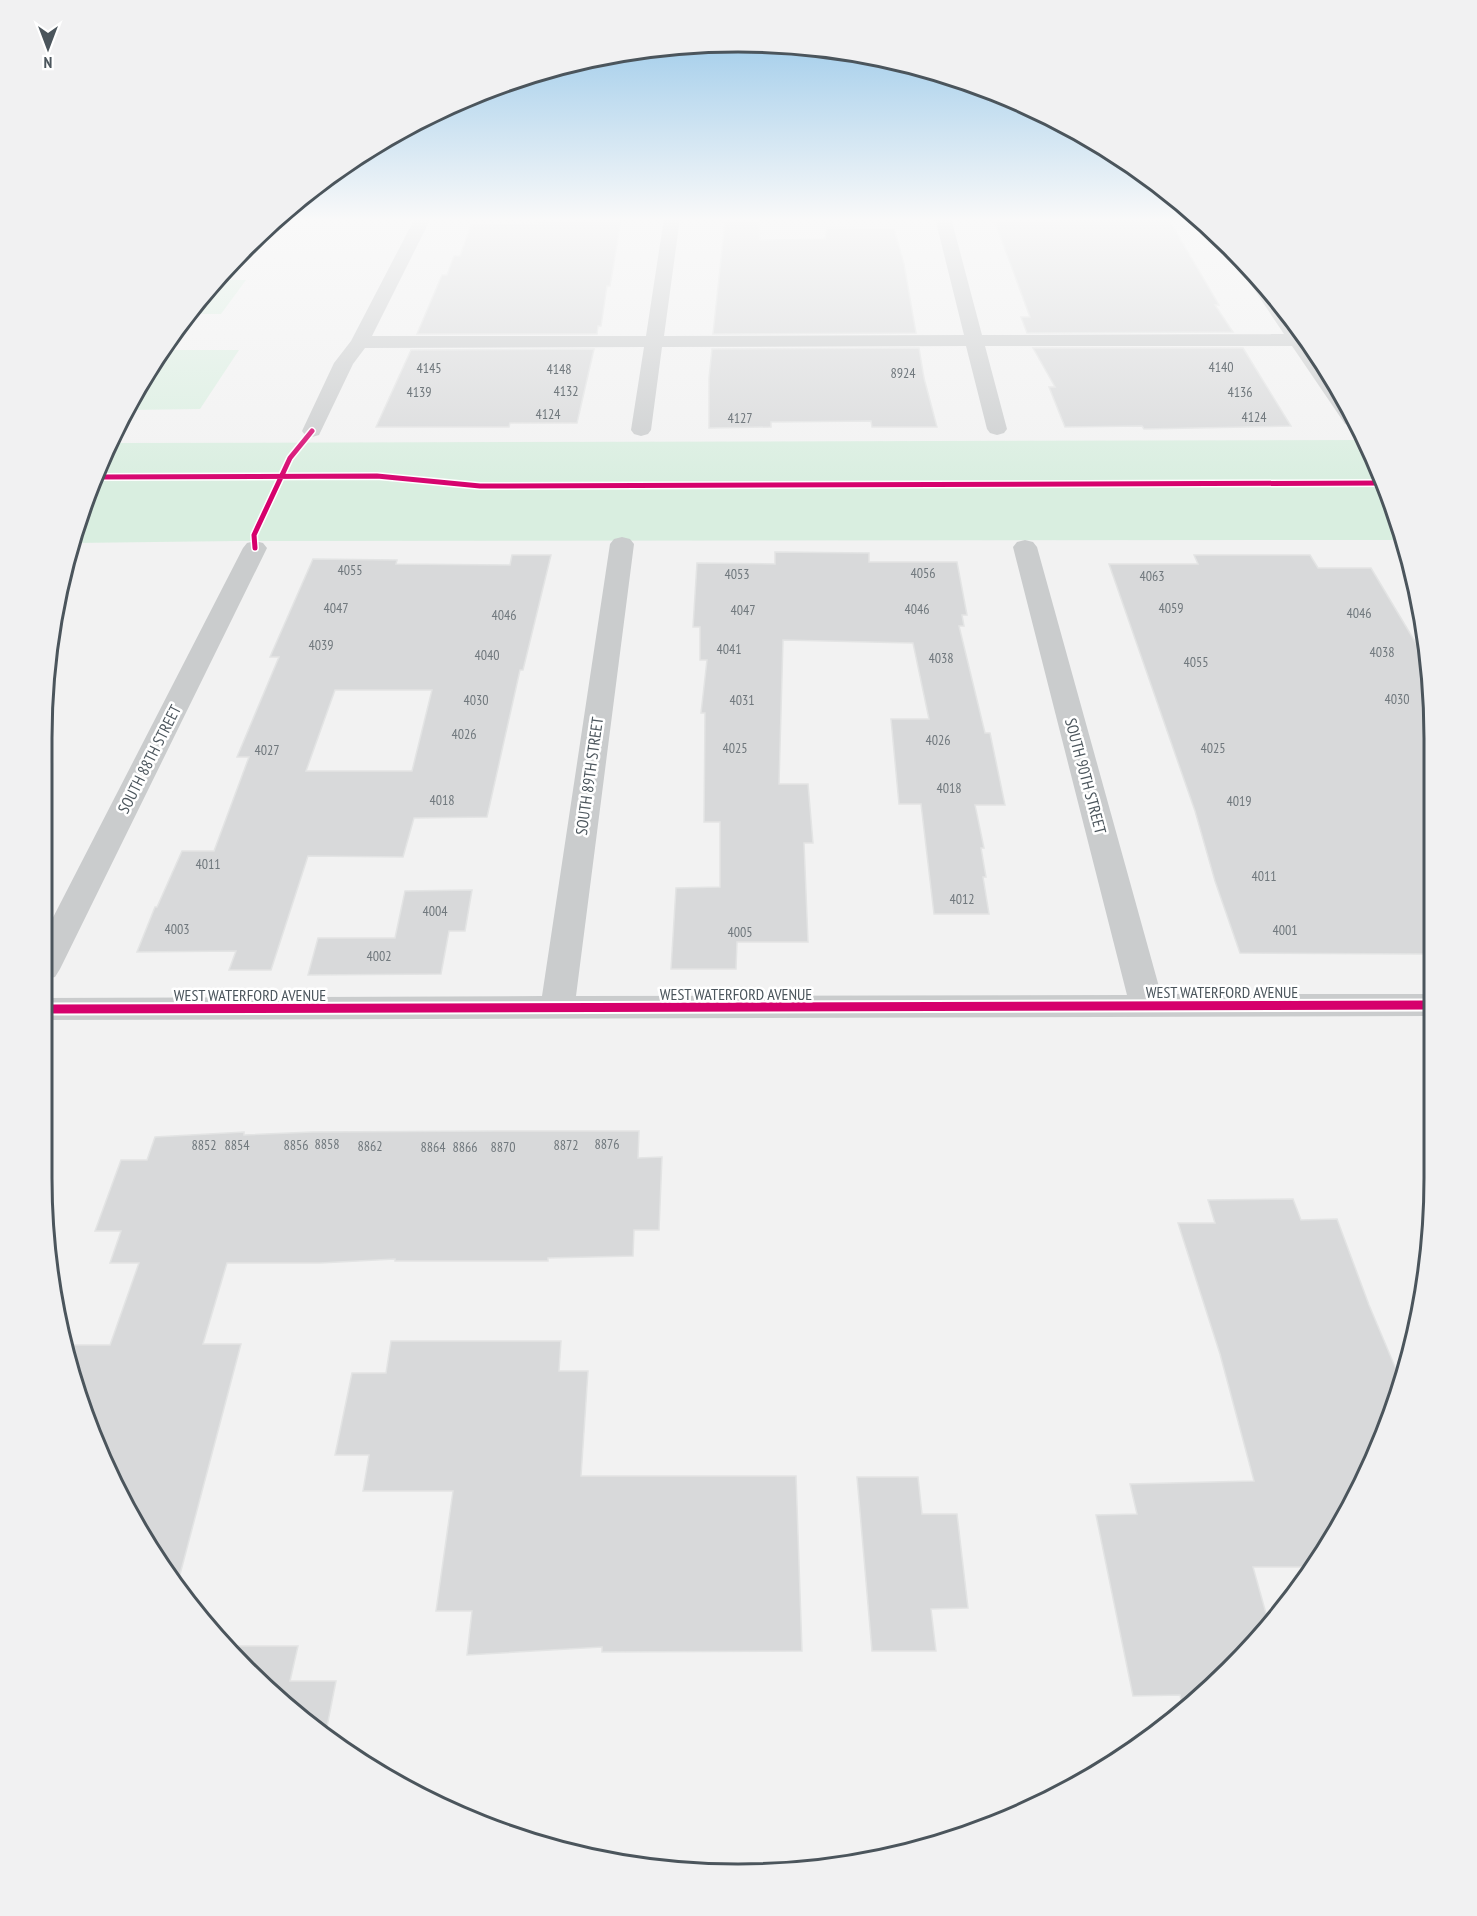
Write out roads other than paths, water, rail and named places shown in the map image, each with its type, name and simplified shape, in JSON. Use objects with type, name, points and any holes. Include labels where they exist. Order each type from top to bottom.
[{"type":"street","points":[[312,431],[344,363],[360,342],[378,307]]},
{"type":"street","points":[[641,430],[659,307]]},
{"type":"street","points":[[966,307],[997,429]]},
{"type":"street","points":[[360,342],[1297,340]]},
{"type":"street","name":"SOUTH 89TH STREET","points":[[557,1008],[622,544]]},
{"type":"street","name":"SOUTH 90TH STREET","points":[[1025,547],[1148,1006]]},
{"type":"street","name":"SOUTH 88TH STREET","points":[[52,951],[255,548]]},
{"type":"street","name":"WEST WATERFORD AVENUE","points":[[52,1009],[1424,1005]]}]
